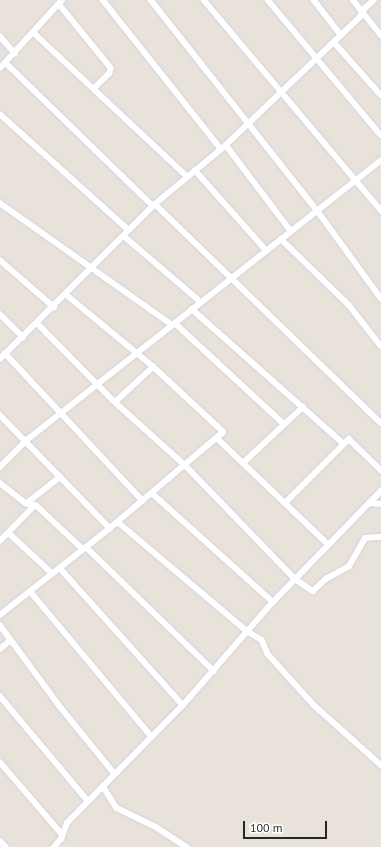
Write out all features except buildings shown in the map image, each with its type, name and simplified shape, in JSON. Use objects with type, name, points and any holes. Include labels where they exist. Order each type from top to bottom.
[{"type":"street","points":[[103,0],[221,149]]},
{"type":"street","points":[[151,0],[317,210],[381,298]]},
{"type":"street","points":[[204,0],[381,210]]},
{"type":"street","points":[[268,0],[381,135]]},
{"type":"street","points":[[314,0],[341,35]]},
{"type":"street","points":[[353,0],[381,35]]},
{"type":"street","points":[[0,359],[93,269],[154,205],[221,149],[248,121],[334,42],[374,0]]},
{"type":"street","points":[[0,68],[34,33],[61,2],[111,68],[110,73],[94,88]]},
{"type":"street","points":[[34,33],[187,176]]},
{"type":"street","points":[[0,36],[15,53]]},
{"type":"street","points":[[334,42],[381,96]]},
{"type":"street","points":[[6,63],[154,205],[232,277],[381,423]]},
{"type":"street","points":[[0,114],[129,230]]},
{"type":"street","points":[[226,144],[291,231]]},
{"type":"street","points":[[0,467],[27,440],[381,160]]},
{"type":"street","points":[[195,170],[266,250]]},
{"type":"street","points":[[0,203],[173,324],[284,424]]},
{"type":"street","points":[[124,236],[201,302]]},
{"type":"street","points":[[281,239],[349,305],[381,346]]},
{"type":"street","points":[[0,260],[54,307]]},
{"type":"street","points":[[0,615],[118,522],[218,439],[222,430],[153,367],[66,295]]},
{"type":"street","points":[[192,309],[344,444]]},
{"type":"street","points":[[0,314],[23,336]]},
{"type":"street","points":[[37,323],[115,402],[185,465],[295,579],[313,591],[326,579],[349,566],[365,538],[381,537]]},
{"type":"street","points":[[5,353],[143,501]]},
{"type":"street","points":[[115,402],[153,367]]},
{"type":"street","points":[[243,463],[303,407]]},
{"type":"street","points":[[0,416],[27,440],[60,477],[110,528]]},
{"type":"street","points":[[218,439],[286,502],[328,544]]},
{"type":"street","points":[[286,502],[349,439],[381,470]]},
{"type":"street","points":[[27,503],[60,477]]},
{"type":"street","points":[[0,484],[27,503],[36,505],[85,548],[214,670]]},
{"type":"street","points":[[54,847],[67,823],[183,705],[273,602],[381,491]]},
{"type":"street","points":[[152,493],[273,602]]},
{"type":"street","points":[[369,503],[381,504]]},
{"type":"street","points":[[0,541],[36,505]]},
{"type":"street","points":[[118,522],[248,631],[262,640],[268,654],[314,705],[381,765]]},
{"type":"street","points":[[9,533],[52,573]]},
{"type":"street","points":[[60,568],[183,705]]},
{"type":"street","points":[[30,591],[152,737]]},
{"type":"street","points":[[0,625],[115,774]]},
{"type":"street","points":[[0,649],[11,640]]},
{"type":"street","points":[[0,696],[88,801]]},
{"type":"street","points":[[0,762],[62,834]]},
{"type":"street","points":[[103,786],[117,808],[156,827],[187,847]]},
{"type":"street","points":[[0,840],[6,847]]}]
